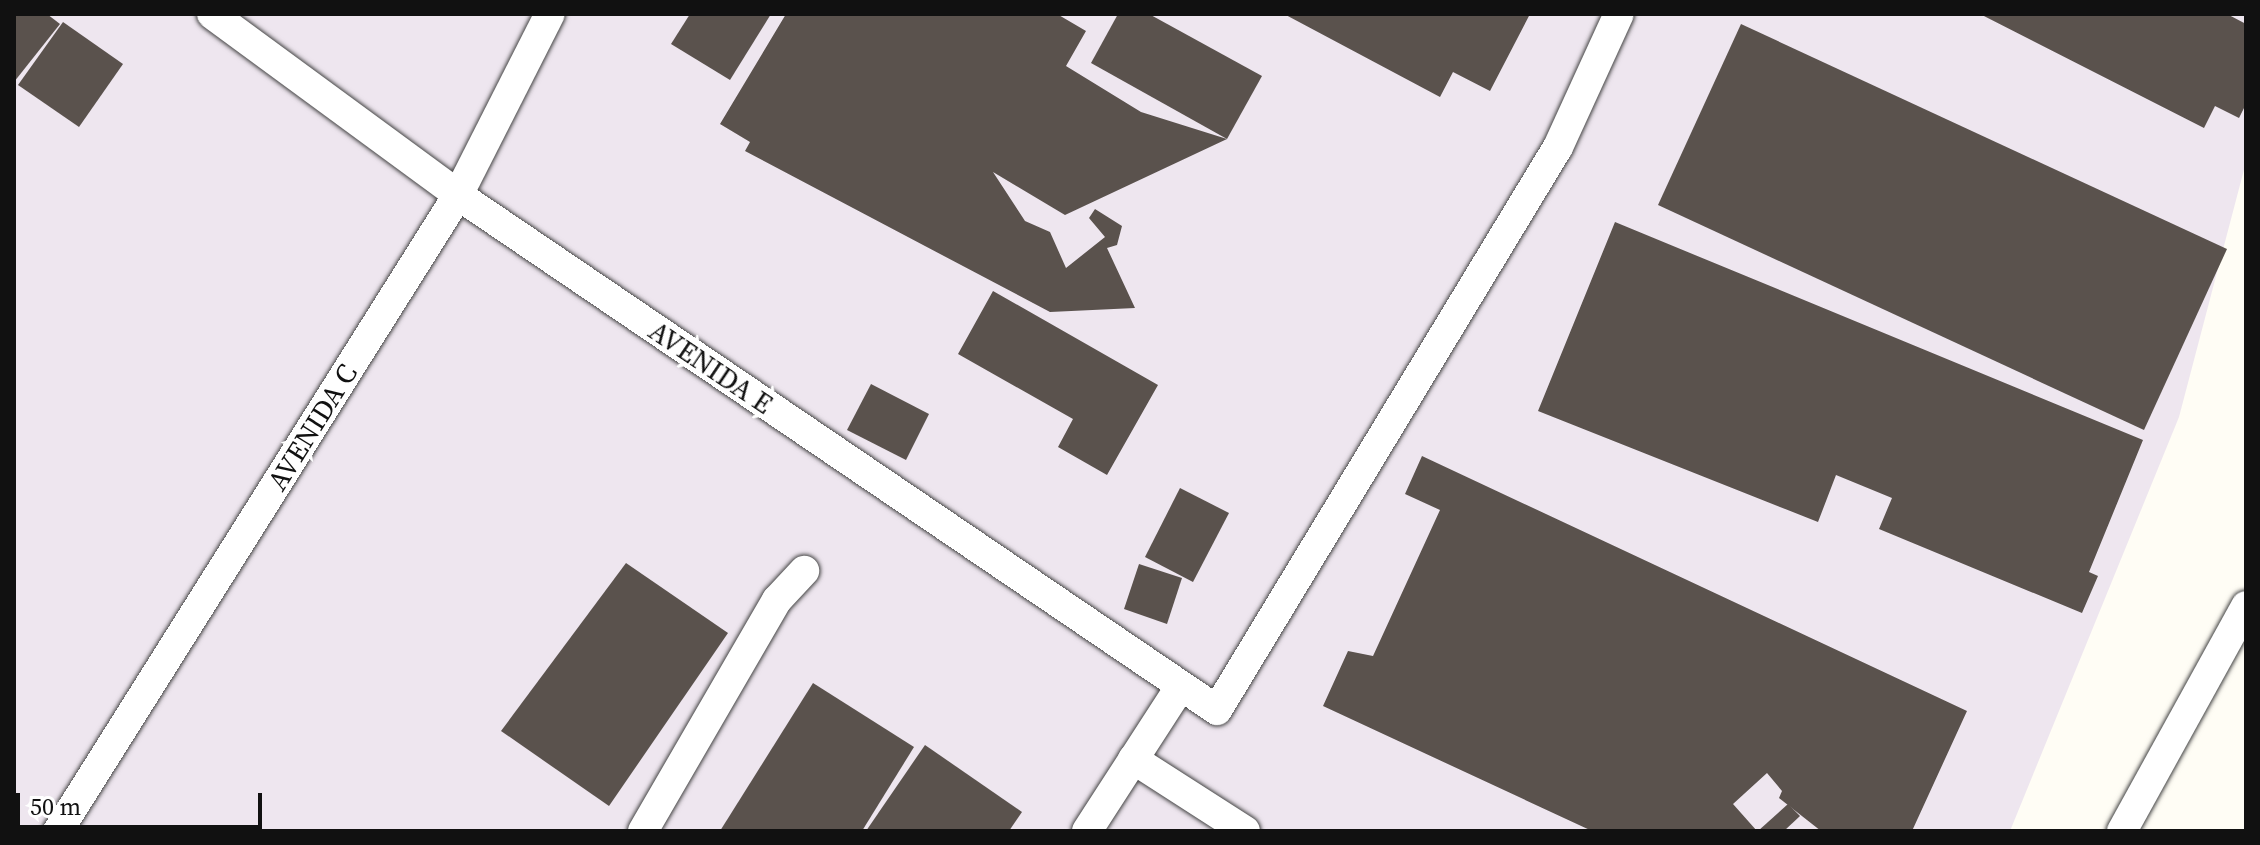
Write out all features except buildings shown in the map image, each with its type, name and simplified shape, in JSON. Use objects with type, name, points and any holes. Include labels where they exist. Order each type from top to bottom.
[{"type":"street","name":"AVENIDA E","points":[[212,14],[458,195],[1217,710],[1558,147],[1619,14]]},
{"type":"street","name":"AVENIDA C","points":[[58,831],[458,195],[550,14]]},
{"type":"street","points":[[643,831],[777,600],[804,571]]},
{"type":"street","points":[[2122,831],[2246,606]]},
{"type":"street","points":[[1087,831],[1180,687]]},
{"type":"street","points":[[1133,759],[1245,831]]},
{"type":"shaded area","points":[[14,14],[2246,14],[2246,162],[2179,417],[2010,831],[14,831]]}]
